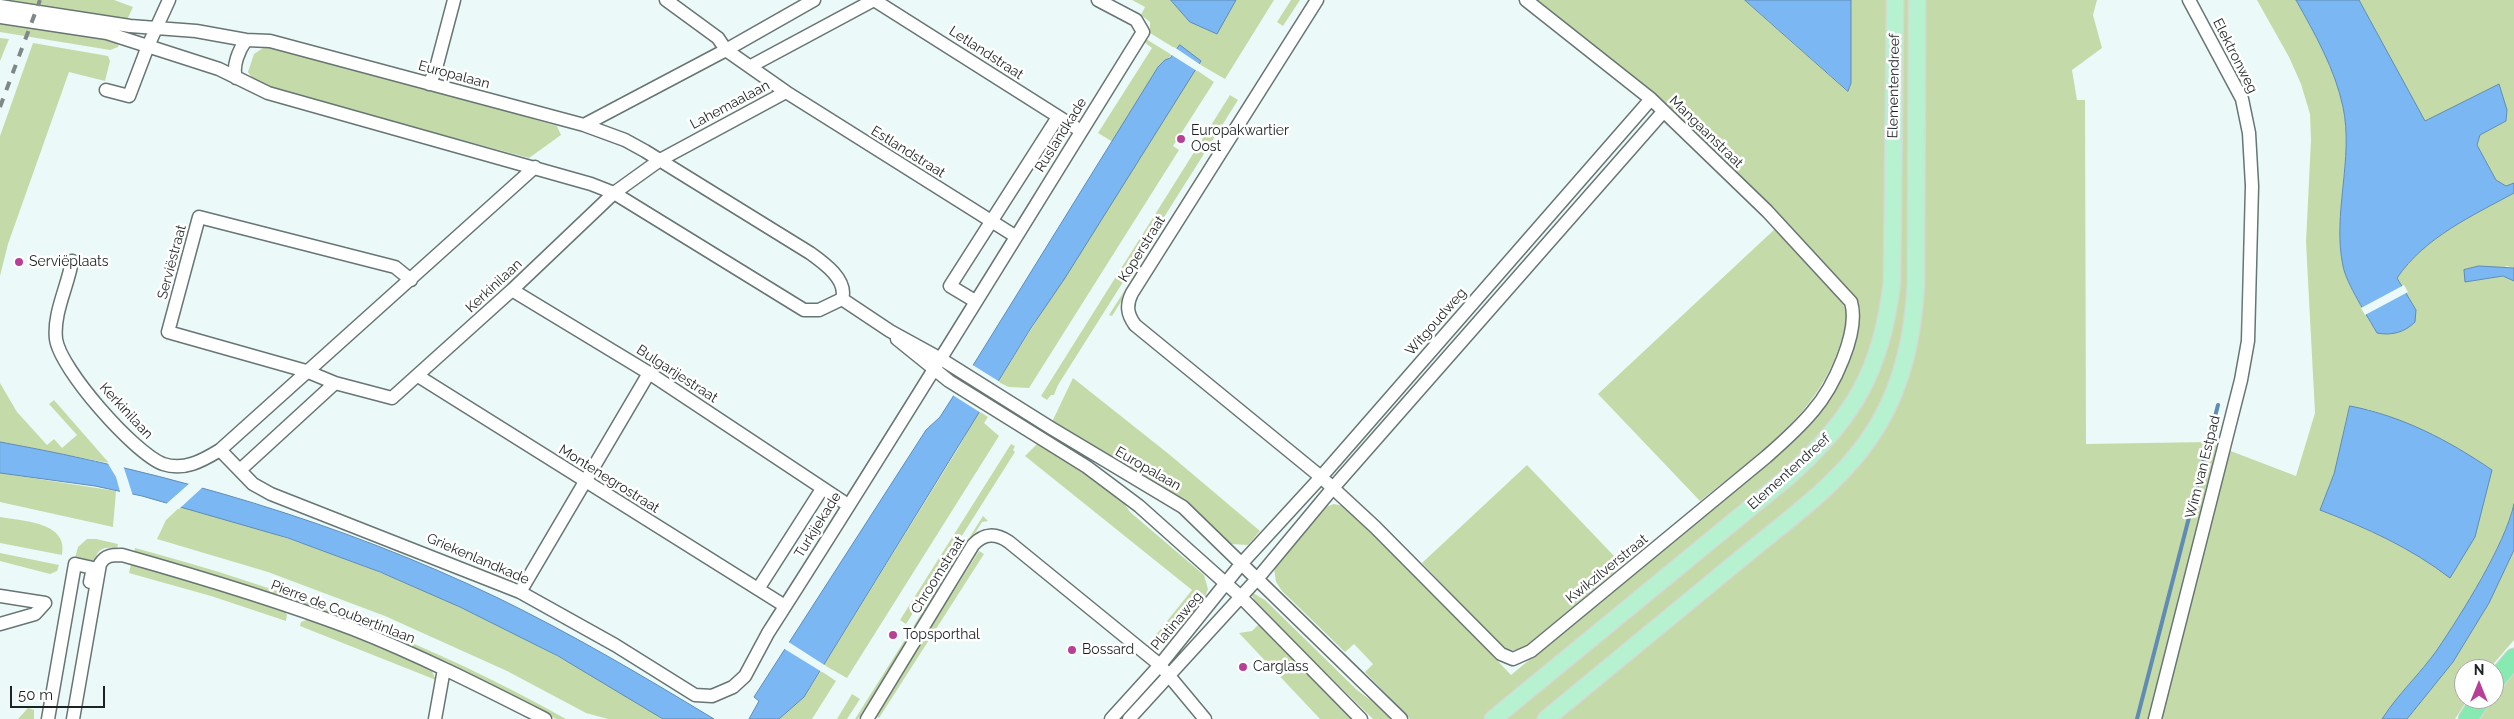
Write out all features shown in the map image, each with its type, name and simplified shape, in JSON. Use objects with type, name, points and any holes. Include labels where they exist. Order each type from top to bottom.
[{"type":"highway","points":[[2504,670],[2514,658]]},
{"type":"main road","name":"Elementendreef","points":[[1493,719],[1789,476],[1816,451],[1850,409],[1876,358],[1887,319],[1892,282],[1895,0]]},
{"type":"main road","name":"Elementendreef","points":[[1546,719],[1835,480],[1877,426],[1892,397],[1909,345],[1914,319],[1916,284],[1917,0]]},
{"type":"street","points":[[106,90],[129,96],[155,29],[170,0]]},
{"type":"street","points":[[429,84],[435,72],[454,0]]},
{"type":"street","points":[[666,0],[718,38],[726,50],[752,66]]},
{"type":"street","points":[[584,125],[726,50],[814,0]]},
{"type":"street","name":"Lahemaalaan","points":[[614,193],[660,160],[786,92],[752,66],[874,0]]},
{"type":"street","name":"Letlandstraat","points":[[874,0],[1081,131]]},
{"type":"street","name":"Ruslandkade","points":[[938,364],[974,301],[1142,32],[1136,20],[1098,0]]},
{"type":"street","name":"Koperstraat","points":[[1317,0],[1132,293],[1127,306],[1130,319],[1135,325],[1321,477],[1332,489]]},
{"type":"street","name":"Mangaanstraat","points":[[1526,0],[1651,99],[1767,211],[1851,302]]},
{"type":"street","name":"Elektronweg","points":[[2189,0],[2242,99],[2249,133],[2252,186],[2250,218]]},
{"type":"street","name":"Europalaan","points":[[0,6],[155,29],[196,31],[246,40],[270,41],[584,125],[625,140],[828,266],[841,286],[842,300],[890,331],[904,347],[938,364],[957,368],[1114,467],[1169,497],[1258,578],[1401,719]]},
{"type":"street","points":[[0,17],[107,33],[219,69],[268,93],[535,167],[614,193],[804,310],[810,312],[819,310],[842,300]]},
{"type":"street","points":[[236,78],[234,72],[238,56],[246,40]]},
{"type":"street","name":"Estlandstraat","points":[[786,92],[1015,236]]},
{"type":"street","name":"Witgoudweg","points":[[1242,563],[1321,477],[1651,99]]},
{"type":"street","points":[[1258,578],[1332,489],[1663,112]]},
{"type":"street","name":"Ruslandkade","points":[[974,301],[950,286],[1058,117]]},
{"type":"street","name":"Kerkinilaan","points":[[72,261],[56,324],[56,340],[63,359],[83,387],[139,448],[164,464],[194,465],[220,450],[535,167]]},
{"type":"street","name":"Kerkinilaan","points":[[306,371],[335,383],[392,398],[512,290],[614,193]]},
{"type":"street","name":"Serviëstraat","points":[[306,371],[168,332],[199,217],[395,267],[410,280]]},
{"type":"street","name":"Wim van Estpad","points":[[2155,719],[2241,380],[2248,342],[2250,218]]},
{"type":"street","name":"Bulgarijestraat","points":[[512,290],[649,373],[848,505]]},
{"type":"street","name":"Kwikzilverstraat","points":[[1332,489],[1375,527],[1501,654],[1513,659],[1531,651],[1794,432],[1814,410],[1830,385],[1852,328],[1854,313],[1851,302]]},
{"type":"street","name":"Europalaan","points":[[938,364],[949,381],[1087,467],[1117,489],[1241,597],[1361,719]]},
{"type":"street","name":"Turkijekade","points":[[724,692],[745,676],[785,606],[938,364]]},
{"type":"street","points":[[520,592],[649,373]]},
{"type":"street","name":"Montenegrostraat","points":[[418,376],[785,606]]},
{"type":"street","points":[[240,470],[335,383]]},
{"type":"street","name":"Griekenlandkade","points":[[220,450],[253,484],[271,494],[520,592],[615,645],[695,695],[712,696],[724,692]]},
{"type":"street","points":[[758,589],[822,489]]},
{"type":"street","name":"Chroomstraat","points":[[867,719],[973,545],[983,536],[997,535],[1009,542],[1164,669]]},
{"type":"street","name":"Pierre de Coubertinlaan","points":[[73,719],[100,564],[106,557],[122,555],[215,581],[354,630],[444,668],[545,719]]},
{"type":"street","name":"Platinaweg","points":[[1129,719],[1242,563]]},
{"type":"street","points":[[48,719],[75,564],[93,568],[67,719]]},
{"type":"street","name":"Platinaweg","points":[[1111,719],[1241,597],[1258,578]]},
{"type":"street","points":[[0,596],[45,603],[35,614],[0,624]]},
{"type":"street","points":[[436,719],[444,668]]},
{"type":"street","points":[[1164,669],[1205,719]]},
{"type":"green space","points":[[0,0],[114,0],[133,7],[127,20]]},
{"type":"green space","points":[[1132,0],[1171,0],[1216,34],[1236,0],[1274,0],[1225,79],[1199,64],[1201,61],[1176,49],[1150,33],[1150,22],[1141,15],[1145,7]]},
{"type":"green space","points":[[1291,0],[1300,0],[1283,26],[1277,22]]},
{"type":"green space","points":[[1537,0],[1745,0],[1847,90],[1851,82],[1851,0],[1888,0],[1886,270],[1883,307],[1864,370],[1833,423],[1785,470],[1484,719],[1410,719],[1365,672],[1373,664],[1354,644],[1345,652],[1282,591],[1276,582],[1274,568],[1323,508],[1334,504],[1343,506],[1414,573],[1511,675],[1774,457],[1849,360],[1858,329],[1860,308],[1858,301],[1781,216],[1670,107]]},
{"type":"green space","points":[[1901,0],[1911,0],[1909,303],[1901,348],[1877,410],[1866,429],[1839,465],[1803,499],[1536,719],[1503,719],[1790,483],[1883,357]]},
{"type":"green space","points":[[1925,0],[2097,0],[2093,15],[2102,48],[2072,70],[2077,100],[2085,100],[2086,444],[2207,442],[2296,476],[2315,413],[2306,242],[2311,140],[2310,114],[2301,84],[2289,57],[2257,0],[2296,0],[2324,52],[2335,79],[2343,107],[2346,127],[2340,227],[2343,266],[2353,290],[2377,333],[2416,310],[2397,278],[2408,264],[2435,239],[2466,219],[2514,193],[2514,268],[2507,266],[2466,282],[2503,276],[2514,281],[2514,504],[2502,539],[2470,598],[2437,650],[2382,719],[1556,719],[1824,498],[1904,385]],"holes":[[[2367,409],[2446,443],[2491,470],[2450,577],[2388,539],[2321,510],[2334,474]]]},
{"type":"green space","points":[[2359,0],[2514,0],[2514,183],[2506,186],[2496,180],[2477,145],[2480,135],[2506,121],[2507,115],[2499,84],[2425,122]]},
{"type":"green space","points":[[0,22],[105,38],[119,43],[118,47],[110,50],[0,32]]},
{"type":"green space","points":[[1288,33],[1290,34],[1112,316],[1109,315]]},
{"type":"green space","points":[[0,38],[9,39],[0,61]]},
{"type":"green space","points":[[1146,39],[1172,55],[1158,67],[1113,142],[1098,133],[1152,48],[1144,42]]},
{"type":"green space","points":[[33,43],[108,56],[110,61],[105,81],[69,72],[8,244],[0,276],[0,136]]},
{"type":"green space","points":[[274,47],[347,65],[557,126],[561,135],[529,158],[269,88],[254,81],[248,72],[254,54],[263,48]]},
{"type":"green space","points":[[1195,69],[1214,82],[1173,146],[1179,150],[1029,388],[1009,387],[998,382]]},
{"type":"green space","points":[[1230,95],[1238,100],[1058,385],[1054,395],[1051,395],[1047,400],[1041,396]]},
{"type":"green space","points":[[1776,228],[1838,295],[1846,314],[1844,332],[1830,370],[1800,414],[1762,451],[1700,501],[1598,394]]},
{"type":"green space","points":[[1073,378],[1170,455],[1260,531],[1248,545],[1231,544],[1195,513],[1051,424]]},
{"type":"green space","points":[[0,383],[17,412],[47,445],[54,439],[62,448],[77,435],[49,404],[54,400],[109,463],[0,442]]},
{"type":"green space","points":[[979,411],[988,417],[984,423],[999,436],[847,678],[824,665],[959,447]]},
{"type":"green space","points":[[1040,441],[1120,497],[1130,512],[1204,575],[1208,589],[1204,600],[1165,644],[1147,646],[1192,590],[1025,456]]},
{"type":"green space","points":[[1011,444],[1015,446],[1013,450],[1015,452],[906,624],[900,620]]},
{"type":"green space","points":[[1527,465],[1616,558],[1610,564],[1616,571],[1526,646],[1513,650],[1500,645],[1422,563]]},
{"type":"green space","points":[[0,473],[116,491],[113,527],[0,502]]},
{"type":"green space","points":[[181,506],[307,545],[369,568],[430,594],[549,652],[607,684],[663,719],[608,719],[586,713],[507,671],[385,616],[268,572],[157,539],[166,520]]},
{"type":"green space","points":[[983,516],[988,521],[982,522],[858,719],[855,719]]},
{"type":"green space","points":[[0,517],[32,522],[52,530],[62,544],[62,555],[0,543]]},
{"type":"green space","points":[[87,539],[118,544],[117,549],[102,549],[95,561],[75,558],[78,547]]},
{"type":"green space","points":[[135,548],[247,581],[356,620],[463,666],[515,691],[566,719],[556,719],[512,695],[467,674],[345,622],[226,579],[134,553]]},
{"type":"green space","points":[[2514,550],[2514,640],[2498,659],[2455,659],[2489,603]]},
{"type":"green space","points":[[979,551],[984,554],[879,718],[875,716]]},
{"type":"green space","points":[[0,553],[59,565],[57,571],[50,574],[0,561]]},
{"type":"green space","points":[[131,564],[284,610],[287,615],[286,621],[211,596],[129,573]]},
{"type":"green space","points":[[1253,593],[1265,600],[1357,690],[1396,719],[1373,719],[1258,606],[1251,594]]},
{"type":"green space","points":[[309,619],[431,669],[436,680],[300,626],[301,622]]},
{"type":"green space","points":[[1259,624],[1355,719],[1320,719],[1239,633],[1252,631]]},
{"type":"green space","points":[[2454,660],[2454,709],[2462,709],[2455,719],[2407,719]]},
{"type":"green space","points":[[2514,668],[2514,719],[2476,719],[2482,709],[2504,709],[2504,680]]},
{"type":"green space","points":[[821,671],[836,681],[812,719],[779,719],[804,697]]},
{"type":"green space","points":[[852,694],[860,699],[847,719],[837,719]]},
{"type":"green space","points":[[28,708],[34,710],[34,719],[18,719]]},
{"type":"water","points":[[1171,0],[1236,0],[1217,34],[1190,22]]},
{"type":"water","points":[[1745,0],[1851,0],[1851,83],[1848,91]]},
{"type":"water","points":[[2296,0],[2359,0],[2425,121],[2499,84],[2507,110],[2506,121],[2480,135],[2477,145],[2496,180],[2506,186],[2514,183],[2514,193],[2466,219],[2435,239],[2408,264],[2397,278],[2416,310],[2415,322],[2398,332],[2388,334],[2377,333],[2345,273],[2340,246],[2346,146],[2343,107],[2330,65]]},
{"type":"water","points":[[1180,45],[1201,61],[1065,278],[1031,328],[804,697],[779,719],[749,719],[759,701],[754,697],[926,430],[940,417],[1158,67],[1170,58]]},
{"type":"water","points":[[2479,266],[2514,268],[2514,281],[2503,276],[2465,282],[2464,270]]},
{"type":"water","points":[[2350,406],[2388,416],[2424,430],[2492,470],[2475,537],[2450,578],[2404,548],[2355,524],[2320,510],[2334,474]]},
{"type":"water","points":[[0,442],[64,454],[191,485],[316,523],[378,546],[438,571],[526,612],[607,656],[714,719],[663,719],[558,656],[460,607],[380,572],[288,538],[142,496],[95,486],[0,473]]},
{"type":"water","points":[[2514,504],[2514,550],[2489,603],[2453,662],[2407,719],[2382,719],[2437,650],[2470,598],[2502,539]]},
{"type":"pier","points":[[1174,47],[1201,65],[1197,71],[1170,54]]},
{"type":"pier","points":[[2404,285],[2408,292],[2365,315],[2361,308]]},
{"type":"pier","points":[[971,364],[1000,382],[992,395],[963,376]]},
{"type":"pier","points":[[960,382],[989,400],[981,413],[951,394]]},
{"type":"pier","points":[[107,462],[123,465],[133,496],[121,495],[116,477]]},
{"type":"pier","points":[[191,482],[204,486],[179,509],[165,505]]},
{"type":"pier","points":[[787,641],[826,666],[822,672],[783,648]]},
{"type":"waterway","points":[[2137,719],[2218,405]]},
{"type":"railway","points":[[0,107],[40,0]]},
{"type":"place","name":"Europakwartier Oost","points":[[1181,139]]},
{"type":"place","name":"Serviëplaats","points":[[19,262]]},
{"type":"place","name":"Topsporthal","points":[[893,635]]},
{"type":"place","name":"Bossard","points":[[1072,650]]},
{"type":"place","name":"Carglass","points":[[1243,667]]}]
